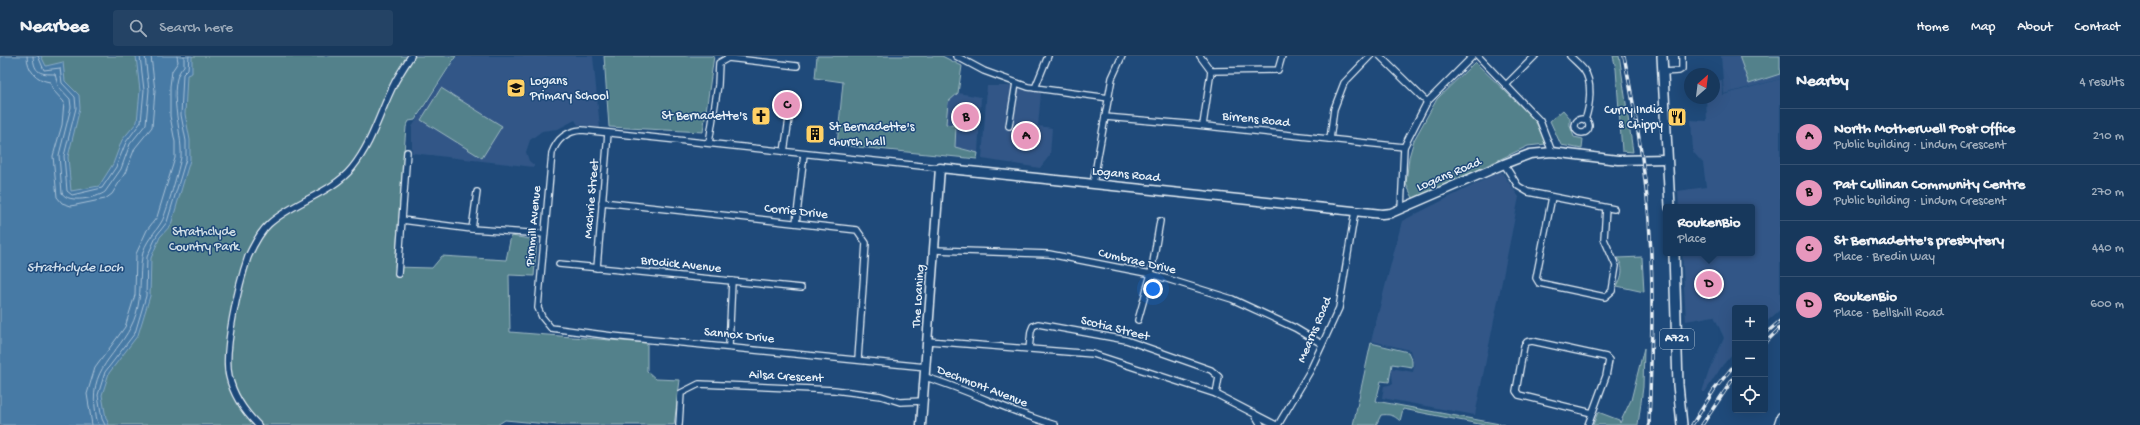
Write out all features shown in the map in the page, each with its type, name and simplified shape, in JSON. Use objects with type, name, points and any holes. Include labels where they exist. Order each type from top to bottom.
[{"type":"main road","points":[[1662,56],[1666,159],[1670,204]]},
{"type":"main road","name":"A721","points":[[1674,256],[1678,385],[1682,425]]},
{"type":"street","points":[[258,425],[249,416],[236,396],[228,376],[227,353],[248,257],[268,225],[289,209],[326,189],[351,170],[366,149],[395,82],[412,56]]},
{"type":"street","points":[[956,56],[984,71],[1016,83],[1035,88],[1109,98]]},
{"type":"street","points":[[1035,88],[1048,56]]},
{"type":"street","points":[[1093,184],[1112,78],[1122,56]]},
{"type":"street","points":[[1200,56],[1211,71],[1203,125]]},
{"type":"street","points":[[1211,71],[1278,70],[1282,56]]},
{"type":"street","points":[[1330,139],[1334,109],[1344,83],[1370,56]]},
{"type":"street","points":[[1380,56],[1427,102]]},
{"type":"street","points":[[1401,209],[1404,147],[1427,102],[1473,56]]},
{"type":"street","points":[[1478,56],[1540,121],[1552,152]]},
{"type":"street","points":[[1506,85],[1535,56]]},
{"type":"street","points":[[1570,56],[1584,70],[1588,80],[1588,112],[1585,120]]},
{"type":"street","points":[[1663,72],[1679,71],[1682,69],[1682,56]]},
{"type":"street","points":[[709,143],[718,86],[719,63],[722,60],[728,58],[797,66]]},
{"type":"street","points":[[1009,126],[1016,83]]},
{"type":"street","name":"Birrens Road","points":[[1105,117],[1203,125],[1404,147]]},
{"type":"street","points":[[784,152],[789,119]]},
{"type":"street","name":"Logans Road","points":[[573,132],[582,130],[1382,214],[1401,209],[1530,154],[1552,152],[1618,160],[1666,159]]},
{"type":"street","name":"Pirnmill Avenue","points":[[551,328],[542,317],[538,308],[552,153],[561,138],[573,132]]},
{"type":"street","name":"Machrie Street","points":[[597,268],[608,133]]},
{"type":"street","points":[[796,223],[804,154]]},
{"type":"street","points":[[398,274],[407,155],[400,157]]},
{"type":"street","points":[[1504,164],[1518,186],[1528,192],[1614,209]]},
{"type":"street","name":"The Loaning","points":[[921,425],[940,168]]},
{"type":"street","points":[[472,229],[477,192]]},
{"type":"street","points":[[1552,197],[1536,278],[1539,283],[1605,297],[1612,291],[1616,266],[1604,239],[1606,208]]},
{"type":"street","name":"Corrie Drive","points":[[602,202],[857,230],[866,243],[858,359]]},
{"type":"street","name":"Mearns Road","points":[[1277,425],[1310,371],[1339,308],[1355,211]]},
{"type":"street","points":[[402,220],[472,229],[544,234]]},
{"type":"street","points":[[1138,320],[1151,274],[1160,221]]},
{"type":"street","name":"Cumbrae Drive","points":[[934,250],[1049,254],[1151,274],[1232,299],[1295,328],[1322,344]]},
{"type":"street","name":"Brodick Avenue","points":[[559,264],[801,288]]},
{"type":"street","points":[[729,346],[732,281]]},
{"type":"street","name":"Scotia Street","points":[[1029,349],[1031,331],[1033,326],[1038,324],[1126,340],[1211,370],[1219,377],[1216,394]]},
{"type":"street","name":"Sannox Drive","points":[[551,328],[612,336],[729,346],[926,367]]},
{"type":"street","points":[[928,341],[1093,354],[1216,394],[1277,425]]},
{"type":"street","points":[[1588,425],[1606,376],[1609,360],[1606,357],[1532,341],[1527,342],[1524,346],[1516,391],[1519,395],[1592,413]]},
{"type":"street","name":"Dechmont Avenue","points":[[925,377],[949,384],[1027,417],[1055,425]]},
{"type":"street","name":"Ailsa Crescent","points":[[679,425],[681,393],[699,384],[834,390],[881,396],[900,402],[923,401]]},
{"type":"street","points":[[1253,412],[1261,425]]},
{"type":"street","points":[[1776,425],[1780,416]]},
{"type":"shaded area","name":"Logans Primary School","points":[[457,56],[593,56],[600,128],[578,125],[575,120],[558,129],[542,131],[530,140],[526,152],[529,161],[534,165],[534,167],[412,153],[412,127]]},
{"type":"shaded area","points":[[1721,56],[1780,56],[1780,79],[1724,94]]},
{"type":"shaded area","points":[[1780,79],[1780,310],[1768,320],[1768,305],[1732,305],[1732,354],[1722,366],[1705,392],[1702,392],[1709,371],[1724,338],[1714,316],[1686,321],[1682,256],[1755,256],[1755,204],[1679,204],[1678,191],[1706,187],[1703,163],[1693,152],[1691,120],[1707,121],[1706,104],[1720,104],[1720,80],[1722,80],[1723,95]]},
{"type":"shaded area","points":[[987,86],[1020,86],[1041,93],[1038,126],[1052,128],[1050,155],[1040,168],[982,159]]},
{"type":"shaded area","points":[[958,93],[981,97],[978,153],[955,147],[956,126],[946,124],[948,101]]},
{"type":"shaded area","points":[[1501,171],[1519,197],[1475,415],[1382,398],[1384,386],[1393,384],[1391,368],[1413,372],[1414,366],[1410,350],[1371,341],[1402,221]]},
{"type":"green space","name":"Strathclyde Country Park","points":[[0,56],[456,56],[415,120],[409,121],[406,127],[395,267],[432,268],[442,256],[506,260],[511,236],[537,240],[534,276],[509,275],[510,332],[647,343],[647,371],[656,379],[680,380],[674,425],[558,425],[505,420],[497,425],[0,425]]},
{"type":"green space","points":[[604,56],[714,56],[703,132],[609,127]]},
{"type":"green space","points":[[817,56],[942,56],[962,66],[958,93],[948,102],[946,124],[956,126],[955,147],[978,153],[977,159],[837,145],[843,82],[815,78]]},
{"type":"green space","points":[[1613,56],[1619,56],[1633,152],[1622,151],[1616,69]]},
{"type":"green space","points":[[1739,56],[1780,56],[1780,74],[1749,84]]},
{"type":"green space","points":[[1475,62],[1535,120],[1546,144],[1528,146],[1414,200],[1406,184],[1409,157],[1414,140],[1437,99]]},
{"type":"green space","points":[[441,88],[502,126],[482,158],[421,120]]},
{"type":"green space","points":[[1563,110],[1570,118],[1570,126],[1574,137],[1583,139],[1582,149],[1561,145],[1550,121]]},
{"type":"green space","points":[[1642,257],[1644,292],[1617,286],[1622,268],[1620,261],[1617,258]]},
{"type":"green space","points":[[1371,343],[1408,352],[1412,361],[1412,367],[1392,364],[1389,382],[1381,381],[1376,401],[1505,425],[1484,425],[1403,409],[1400,421],[1393,416],[1381,415],[1376,425],[1353,425]]},
{"type":"green space","points":[[1644,348],[1643,387],[1638,425],[1593,425],[1598,412],[1619,420],[1620,423],[1631,400]]},
{"type":"water","name":"Strathclyde Loch","points":[[0,56],[41,56],[46,66],[63,62],[65,81],[79,95],[80,108],[68,157],[71,191],[99,186],[113,164],[122,140],[137,122],[140,91],[136,56],[192,56],[192,73],[187,75],[185,114],[190,140],[190,160],[171,225],[160,237],[151,258],[150,296],[138,335],[109,373],[102,395],[106,418],[109,425],[0,425]]},
{"type":"railway","points":[[1624,56],[1633,101],[1649,213],[1652,307],[1649,425]]},
{"type":"railway","points":[[1768,331],[1780,321]]},
{"type":"railway","points":[[1767,341],[1780,328]]},
{"type":"railway","points":[[1692,425],[1714,390],[1732,368]]},
{"type":"railway","points":[[1702,425],[1734,377]]},
{"type":"place","name":"Logans Primary School","points":[[516,88]]},
{"type":"place","name":"St Bernadette's presbytery","points":[[787,105]]},
{"type":"place","name":"St Bernadette's","points":[[761,116]]},
{"type":"place","name":"Pat Cullinan Community Centre","points":[[966,117]]},
{"type":"place","name":"Curry India & Chippy","points":[[1677,117]]},
{"type":"place","name":"St Bernadette's church hall","points":[[815,134]]},
{"type":"place","name":"North Motherwell Post Office","points":[[1026,136]]},
{"type":"place","name":"RoukenBio","points":[[1709,284]]}]
